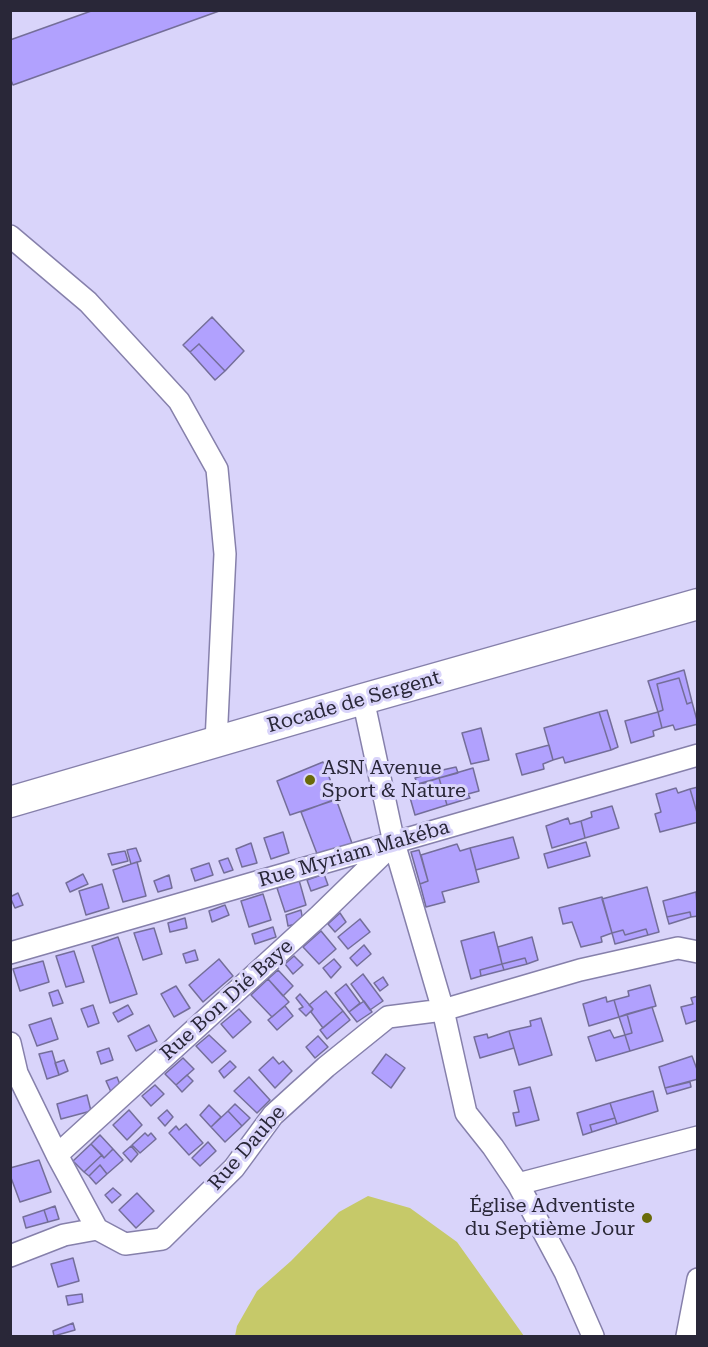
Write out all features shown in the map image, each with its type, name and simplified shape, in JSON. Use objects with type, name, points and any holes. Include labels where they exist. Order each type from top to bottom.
[{"type":"main road","name":"Rocade de Sergent","points":[[10,802],[698,604]]},
{"type":"street","points":[[10,236],[88,302],[179,401],[217,469],[225,554],[216,742]]},
{"type":"street","points":[[363,699],[394,843],[443,1010],[465,1113],[493,1147],[518,1184],[565,1272],[593,1336]]},
{"type":"street","name":"Rue Myriam Makéba","points":[[10,953],[698,755]]},
{"type":"street","name":"Rue Bon Dié Baye","points":[[57,1155],[319,916],[394,843]]},
{"type":"street","name":"Rue Daube","points":[[97,1229],[125,1244],[162,1239],[234,1168],[273,1115],[326,1067],[388,1017],[443,1010],[580,970],[678,948],[698,952]]},
{"type":"street","points":[[10,1042],[17,1073],[57,1155],[97,1229],[64,1235],[10,1256]]},
{"type":"street","points":[[518,1184],[698,1137]]},
{"type":"street","points":[[687,1336],[698,1279]]},
{"type":"green space","points":[[368,1196],[410,1208],[457,1242],[524,1336],[235,1336],[237,1326],[257,1291],[291,1261],[339,1212]]},
{"type":"building","points":[[94,10],[222,10],[13,85],[10,78],[10,40]]},
{"type":"building","points":[[212,317],[244,351],[225,371],[199,344],[190,352],[183,345]]},
{"type":"building","points":[[199,344],[225,371],[215,380],[190,352]]},
{"type":"building","points":[[684,670],[692,702],[687,704],[679,678],[657,684],[663,710],[658,712],[648,681]]},
{"type":"building","points":[[679,678],[687,704],[692,702],[698,724],[675,730],[673,725],[662,728],[658,712],[663,710],[657,684]]},
{"type":"building","points":[[607,710],[618,747],[611,750],[599,712]]},
{"type":"building","points":[[599,712],[611,750],[565,763],[563,757],[553,760],[544,728]]},
{"type":"building","points":[[658,712],[662,728],[653,731],[654,736],[631,743],[625,721]]},
{"type":"building","points":[[481,728],[489,760],[471,764],[462,733]]},
{"type":"building","points":[[549,745],[553,760],[543,764],[544,769],[522,775],[516,754]]},
{"type":"building","points":[[323,762],[338,799],[290,815],[277,781]]},
{"type":"building","points":[[456,767],[458,773],[439,778],[438,771]]},
{"type":"building","points":[[473,768],[479,791],[468,794],[470,798],[447,805],[439,778]]},
{"type":"building","points":[[438,771],[439,778],[418,785],[415,778]]},
{"type":"building","points":[[439,778],[447,805],[415,815],[407,787]]},
{"type":"building","points":[[698,787],[698,816],[690,789]]},
{"type":"building","points":[[676,788],[678,793],[690,789],[698,822],[660,832],[655,814],[661,812],[656,794]]},
{"type":"building","points":[[336,799],[353,846],[319,859],[301,812]]},
{"type":"building","points":[[612,806],[619,828],[585,838],[581,821],[592,817],[591,812]]},
{"type":"building","points":[[568,818],[570,824],[581,821],[585,838],[552,848],[546,826]]},
{"type":"building","points":[[283,832],[289,853],[271,859],[264,838]]},
{"type":"building","points":[[513,837],[519,858],[476,870],[470,848]]},
{"type":"building","points":[[586,842],[590,856],[548,868],[544,854]]},
{"type":"building","points":[[251,843],[257,863],[242,867],[236,849]]},
{"type":"building","points":[[457,844],[460,851],[470,848],[479,882],[442,892],[445,902],[426,907],[420,884],[428,881],[421,855]]},
{"type":"building","points":[[136,848],[141,861],[131,864],[127,850]]},
{"type":"building","points":[[419,850],[428,881],[420,884],[411,852]]},
{"type":"building","points":[[125,851],[128,861],[112,865],[108,854]]},
{"type":"building","points":[[228,858],[233,870],[224,873],[219,861]]},
{"type":"building","points":[[137,862],[146,896],[123,902],[113,870]]},
{"type":"building","points":[[209,863],[213,875],[195,881],[191,869]]},
{"type":"building","points":[[83,874],[88,884],[70,892],[66,883]]},
{"type":"building","points":[[324,874],[328,885],[311,891],[307,880]]},
{"type":"building","points":[[169,875],[172,888],[158,892],[154,881]]},
{"type":"building","points":[[299,880],[306,905],[285,912],[277,888]]},
{"type":"building","points":[[102,884],[109,908],[86,915],[79,891]]},
{"type":"building","points":[[647,887],[659,932],[648,935],[646,929],[625,935],[623,930],[612,933],[602,899]]},
{"type":"building","points":[[696,892],[698,916],[691,917],[690,912],[667,917],[663,901]]},
{"type":"building","points":[[18,893],[23,905],[15,908],[10,897]]},
{"type":"building","points":[[263,894],[271,920],[249,927],[241,901]]},
{"type":"building","points":[[602,897],[612,933],[601,937],[602,942],[581,947],[572,922],[563,924],[559,908]]},
{"type":"building","points":[[225,905],[229,915],[212,922],[209,911]]},
{"type":"building","points":[[301,910],[303,922],[288,926],[286,915]]},
{"type":"building","points":[[690,912],[691,917],[669,924],[667,917]]},
{"type":"building","points":[[340,913],[346,922],[335,932],[328,924]]},
{"type":"building","points":[[185,918],[187,928],[170,932],[168,923]]},
{"type":"building","points":[[360,919],[370,932],[348,949],[338,937]]},
{"type":"building","points":[[273,927],[276,937],[255,944],[252,934]]},
{"type":"building","points":[[154,928],[162,954],[143,960],[134,933]]},
{"type":"building","points":[[646,929],[648,935],[615,944],[612,933],[623,930],[625,935]]},
{"type":"building","points":[[321,931],[336,949],[319,964],[303,947]]},
{"type":"building","points":[[494,932],[502,964],[480,970],[481,976],[471,979],[461,941]]},
{"type":"building","points":[[118,937],[137,994],[110,1003],[92,946]]},
{"type":"building","points":[[532,937],[538,960],[527,964],[525,958],[502,964],[498,947]]},
{"type":"building","points":[[364,945],[371,954],[357,966],[350,958]]},
{"type":"building","points":[[195,950],[198,960],[186,963],[183,954]]},
{"type":"building","points":[[74,951],[84,982],[66,987],[56,956]]},
{"type":"building","points":[[294,956],[303,965],[293,974],[285,964]]},
{"type":"building","points":[[525,958],[527,964],[504,970],[502,964]]},
{"type":"building","points":[[219,959],[233,976],[203,1002],[189,985]]},
{"type":"building","points":[[334,959],[341,967],[331,978],[323,968]]},
{"type":"building","points":[[43,961],[49,982],[20,991],[13,969]]},
{"type":"building","points":[[502,964],[504,970],[481,976],[480,970]]},
{"type":"building","points":[[278,970],[293,986],[283,996],[268,979]]},
{"type":"building","points":[[363,974],[383,1001],[370,1010],[351,984]]},
{"type":"building","points":[[383,977],[388,985],[380,991],[374,983]]},
{"type":"building","points":[[268,979],[289,1002],[272,1017],[251,995]]},
{"type":"building","points":[[346,984],[360,1003],[349,1012],[335,993]]},
{"type":"building","points":[[650,985],[656,1006],[619,1017],[614,1000],[629,996],[628,991]]},
{"type":"building","points":[[176,986],[190,1008],[174,1017],[161,994]]},
{"type":"building","points":[[58,990],[63,1003],[53,1006],[49,993]]},
{"type":"building","points":[[326,991],[343,1011],[323,1028],[311,1012],[313,1009],[309,1005]]},
{"type":"building","points":[[300,994],[313,1009],[306,1016],[299,1009],[303,1007],[296,998]]},
{"type":"building","points":[[698,996],[698,1020],[686,1024],[681,1007],[693,1004],[691,998]]},
{"type":"building","points":[[606,997],[607,1002],[614,1000],[619,1017],[589,1026],[583,1004]]},
{"type":"building","points":[[364,1001],[372,1012],[357,1022],[349,1012]]},
{"type":"building","points":[[93,1005],[99,1023],[88,1027],[81,1009]]},
{"type":"building","points":[[128,1005],[133,1014],[118,1022],[113,1013]]},
{"type":"building","points":[[285,1006],[293,1016],[277,1030],[268,1020]]},
{"type":"building","points":[[652,1007],[663,1041],[630,1051],[625,1035],[632,1033],[627,1014]]},
{"type":"building","points":[[239,1009],[251,1022],[233,1038],[221,1024]]},
{"type":"building","points":[[343,1011],[350,1020],[327,1039],[320,1030]]},
{"type":"building","points":[[627,1014],[632,1033],[625,1035],[619,1017]]},
{"type":"building","points":[[51,1018],[58,1039],[37,1046],[29,1025]]},
{"type":"building","points":[[541,1018],[552,1055],[519,1065],[509,1031],[531,1026],[530,1021]]},
{"type":"building","points":[[149,1025],[157,1041],[136,1051],[128,1036]]},
{"type":"building","points":[[610,1030],[614,1038],[625,1035],[630,1051],[596,1061],[588,1037]]},
{"type":"building","points":[[509,1031],[514,1048],[480,1058],[474,1037],[487,1034],[488,1038]]},
{"type":"building","points":[[209,1035],[226,1051],[212,1063],[196,1046]]},
{"type":"building","points":[[318,1036],[328,1047],[315,1058],[306,1047]]},
{"type":"building","points":[[109,1048],[113,1060],[101,1064],[97,1052]]},
{"type":"building","points":[[52,1051],[59,1075],[47,1079],[39,1054]]},
{"type":"building","points":[[386,1054],[405,1068],[391,1088],[372,1073]]},
{"type":"building","points":[[692,1056],[698,1079],[665,1088],[659,1067]]},
{"type":"building","points":[[273,1057],[279,1064],[283,1061],[292,1071],[275,1088],[259,1070]]},
{"type":"building","points":[[183,1058],[194,1069],[176,1085],[165,1074]]},
{"type":"building","points":[[64,1060],[68,1071],[59,1075],[55,1063]]},
{"type":"building","points":[[230,1061],[236,1067],[224,1078],[219,1071]]},
{"type":"building","points":[[187,1075],[193,1081],[182,1092],[176,1085]]},
{"type":"building","points":[[117,1077],[121,1087],[111,1092],[106,1081]]},
{"type":"building","points":[[249,1077],[270,1100],[257,1113],[234,1091]]},
{"type":"building","points":[[690,1082],[691,1087],[667,1094],[665,1088]]},
{"type":"building","points":[[155,1085],[164,1094],[151,1106],[142,1096]]},
{"type":"building","points":[[530,1087],[539,1120],[516,1126],[513,1113],[519,1112],[514,1091]]},
{"type":"building","points":[[653,1091],[658,1111],[617,1124],[610,1103]]},
{"type":"building","points":[[87,1095],[91,1111],[61,1119],[57,1104]]},
{"type":"building","points":[[610,1103],[615,1118],[590,1125],[592,1132],[583,1135],[577,1113]]},
{"type":"building","points":[[235,1104],[250,1118],[242,1126],[228,1111]]},
{"type":"building","points":[[209,1105],[221,1117],[211,1127],[200,1115]]},
{"type":"building","points":[[129,1110],[142,1125],[127,1140],[113,1125]]},
{"type":"building","points":[[167,1110],[173,1117],[165,1126],[158,1118]]},
{"type":"building","points":[[228,1111],[242,1126],[225,1142],[211,1127]]},
{"type":"building","points":[[615,1118],[617,1124],[592,1132],[590,1125]]},
{"type":"building","points":[[186,1124],[203,1143],[189,1155],[169,1133],[176,1126],[179,1130]]},
{"type":"building","points":[[145,1133],[148,1136],[151,1133],[156,1139],[140,1153],[132,1145]]},
{"type":"building","points":[[100,1135],[113,1149],[104,1158],[91,1144]]},
{"type":"building","points":[[208,1142],[216,1151],[200,1166],[192,1158]]},
{"type":"building","points":[[91,1144],[102,1155],[84,1172],[73,1161]]},
{"type":"building","points":[[131,1146],[138,1154],[131,1162],[123,1153]]},
{"type":"building","points":[[113,1149],[123,1160],[107,1174],[100,1165],[89,1176],[84,1172],[102,1155],[104,1158]]},
{"type":"building","points":[[39,1160],[51,1192],[20,1202],[10,1175],[10,1168]]},
{"type":"building","points":[[100,1165],[107,1174],[96,1184],[89,1176]]},
{"type":"building","points":[[113,1188],[121,1195],[112,1203],[105,1195]]},
{"type":"building","points":[[137,1193],[154,1211],[136,1228],[119,1210]]},
{"type":"building","points":[[55,1206],[59,1219],[48,1222],[44,1210]]},
{"type":"building","points":[[44,1210],[48,1222],[26,1228],[23,1217]]},
{"type":"building","points":[[73,1258],[79,1281],[58,1287],[51,1264]]},
{"type":"building","points":[[82,1294],[83,1302],[68,1305],[66,1296]]},
{"type":"building","points":[[73,1323],[75,1330],[54,1336],[53,1331]]},
{"type":"place","name":"ASN Avenue Sport & Nature","points":[[310,780]]},
{"type":"place","name":"Église Adventiste du Septième Jour","points":[[647,1218]]}]
